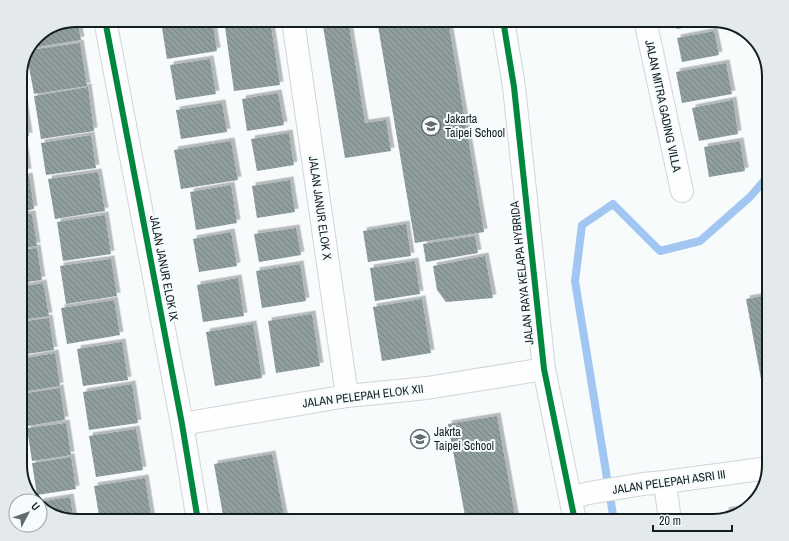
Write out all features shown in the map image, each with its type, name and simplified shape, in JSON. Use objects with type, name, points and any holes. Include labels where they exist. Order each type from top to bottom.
[{"type":"street","name":"JALAN JANUR ELOK IX","points":[[106,27],[182,424],[197,514]]},
{"type":"street","name":"JALAN JANUR ELOK X","points":[[294,27],[347,396]]},
{"type":"street","name":"JALAN RAYA KELAPA HYBRIDA","points":[[504,27],[514,87],[544,369],[580,495],[576,514]]},
{"type":"street","name":"JALAN MITRA GADING VILLA","points":[[647,27],[682,191]]},
{"type":"street","name":"JALAN PELEPAH ELOK XII","points":[[182,424],[347,396],[427,388],[544,369]]},
{"type":"street","name":"JALAN PELEPAH ASRI III","points":[[580,495],[643,484],[762,469]]},
{"type":"street","points":[[665,482],[669,514]]},
{"type":"building","points":[[69,27],[78,27],[81,40],[36,47],[51,34]]},
{"type":"building","points":[[213,27],[217,51],[167,59],[162,28]]},
{"type":"building","points":[[225,27],[271,27],[280,85],[234,91]]},
{"type":"building","points":[[323,27],[349,27],[365,123],[386,120],[391,151],[345,158]]},
{"type":"building","name":"Jakarta Taipei School","points":[[378,27],[449,27],[484,232],[415,243]]},
{"type":"building","points":[[677,27],[688,27],[677,29]]},
{"type":"building","points":[[714,31],[719,55],[682,62],[677,38]]},
{"type":"building","points":[[80,43],[87,86],[34,94],[29,65],[35,49]]},
{"type":"building","points":[[210,59],[216,94],[176,100],[170,65]]},
{"type":"building","points":[[726,63],[732,94],[682,103],[676,72]]},
{"type":"building","points":[[88,87],[94,131],[41,139],[34,96]]},
{"type":"building","points":[[278,93],[284,125],[247,131],[242,99]]},
{"type":"building","points":[[733,100],[738,134],[699,141],[692,108]]},
{"type":"building","points":[[222,103],[227,132],[181,139],[176,110]]},
{"type":"building","points":[[27,123],[29,136],[27,136]]},
{"type":"building","points":[[289,133],[294,165],[257,171],[251,139]]},
{"type":"building","points":[[91,135],[96,168],[46,175],[41,143]]},
{"type":"building","points":[[231,141],[238,180],[181,189],[174,150]]},
{"type":"building","points":[[740,141],[745,171],[709,177],[704,147]]},
{"type":"building","points":[[98,172],[105,211],[55,219],[48,179]]},
{"type":"building","points":[[27,176],[29,176],[34,209],[27,210]]},
{"type":"building","points":[[290,180],[295,212],[257,218],[252,186]]},
{"type":"building","points":[[231,185],[237,223],[196,230],[190,192]]},
{"type":"building","points":[[27,214],[32,214],[37,246],[27,247]]},
{"type":"building","points":[[105,215],[111,254],[63,261],[57,222]]},
{"type":"building","points":[[406,224],[411,256],[368,262],[363,231]]},
{"type":"building","points":[[296,228],[301,255],[259,262],[254,234]]},
{"type":"building","points":[[231,232],[237,266],[199,272],[193,239]]},
{"type":"building","points":[[475,236],[478,253],[426,262],[423,244]]},
{"type":"building","points":[[37,248],[42,280],[27,282],[27,249]]},
{"type":"building","points":[[485,256],[493,298],[446,302],[437,290],[433,266]]},
{"type":"building","points":[[111,259],[117,296],[66,304],[60,266]]},
{"type":"building","points":[[415,261],[420,294],[375,301],[370,268]]},
{"type":"building","points":[[300,264],[306,301],[262,308],[256,271]]},
{"type":"building","points":[[238,278],[244,316],[203,322],[197,285]]},
{"type":"building","points":[[43,283],[49,316],[27,319],[27,286]]},
{"type":"building","points":[[762,296],[762,384],[746,299]]},
{"type":"building","points":[[422,299],[431,353],[382,361],[373,307]]},
{"type":"building","points":[[114,300],[120,335],[67,344],[61,308]]},
{"type":"building","points":[[312,314],[320,366],[276,373],[268,321]]},
{"type":"building","points":[[49,318],[54,350],[27,354],[27,321]]},
{"type":"building","points":[[253,324],[262,378],[215,386],[206,332]]},
{"type":"building","points":[[122,342],[128,380],[83,386],[77,349]]},
{"type":"building","points":[[55,353],[60,386],[27,391],[27,358]]},
{"type":"building","points":[[132,384],[138,423],[89,430],[83,392]]},
{"type":"building","points":[[60,388],[65,420],[27,426],[27,393]]},
{"type":"building","points":[[497,416],[515,514],[465,514],[448,424]]},
{"type":"building","points":[[66,423],[71,455],[32,461],[27,428]]},
{"type":"building","points":[[136,429],[143,470],[96,477],[89,436]]},
{"type":"building","points":[[272,454],[284,514],[223,514],[214,464]]},
{"type":"building","points":[[71,457],[76,489],[48,493],[37,493],[32,463]]},
{"type":"building","points":[[145,478],[151,514],[99,514],[94,486]]},
{"type":"building","points":[[70,497],[73,514],[54,509],[49,506],[48,501]]},
{"type":"waterway","points":[[613,514],[575,281],[582,225],[613,204],[660,251],[700,241],[750,197],[762,183]]},
{"type":"cycle path","points":[[106,27],[182,424],[197,514]]},
{"type":"cycle path","points":[[504,27],[514,87],[544,369],[574,514]]},
{"type":"place","name":"Jakarta Taipei School","points":[[431,126]]},
{"type":"place","name":"Jakrta Taipei School","points":[[420,439]]}]
